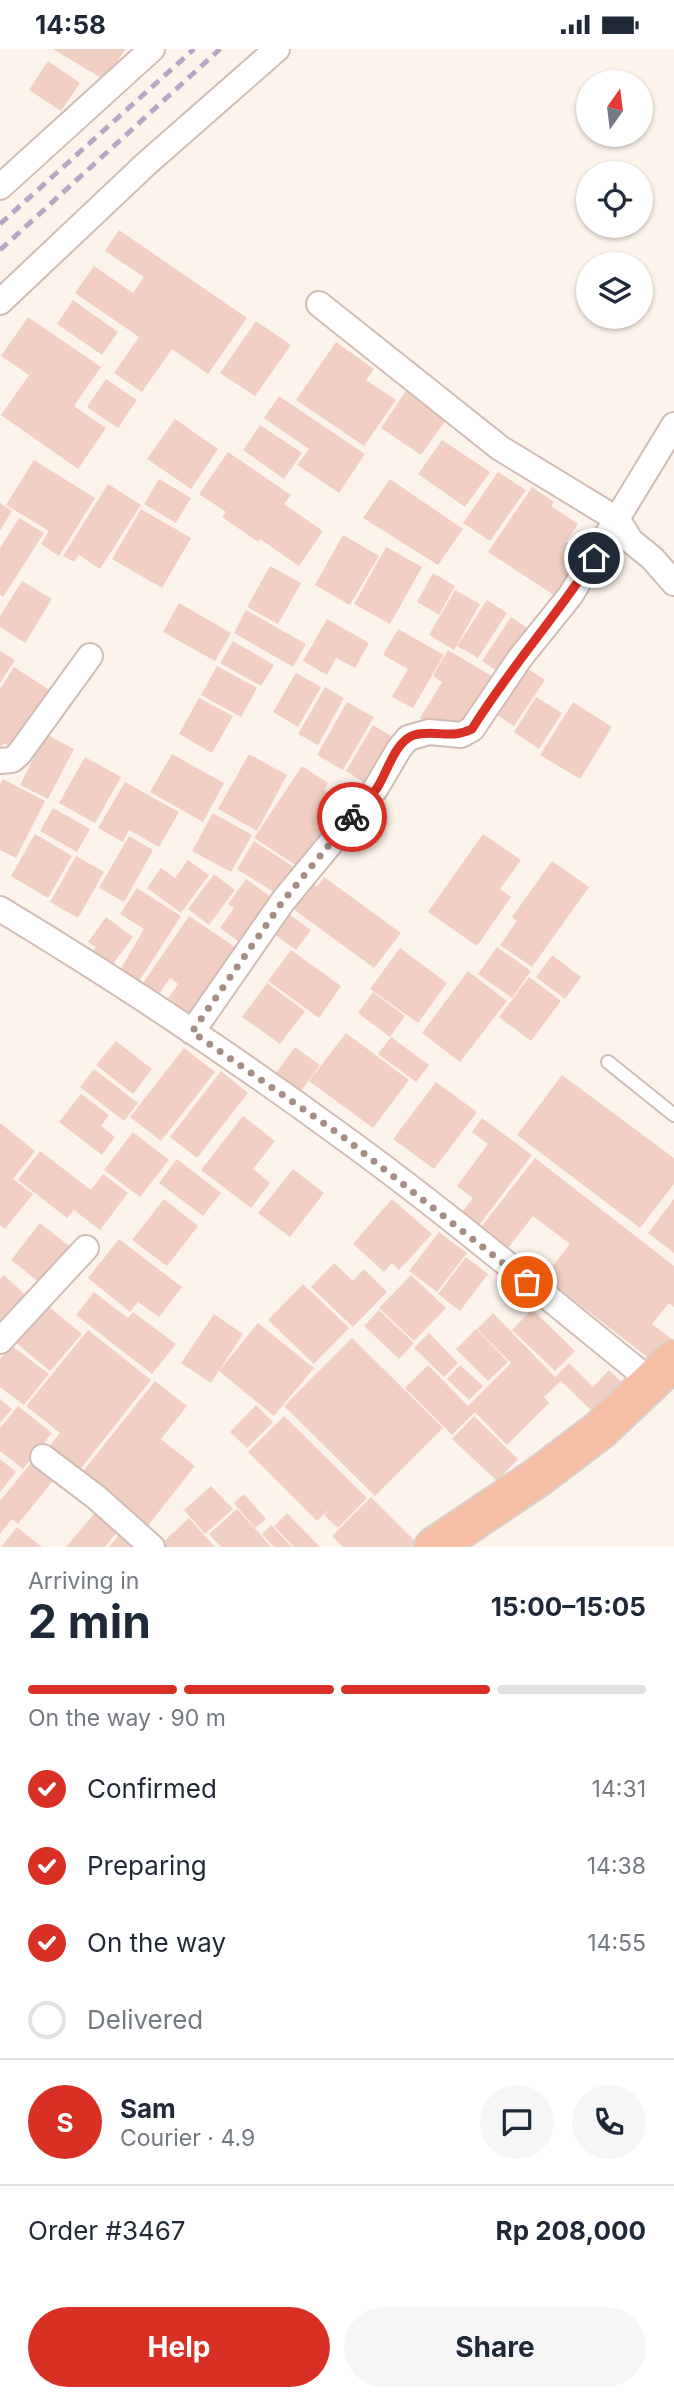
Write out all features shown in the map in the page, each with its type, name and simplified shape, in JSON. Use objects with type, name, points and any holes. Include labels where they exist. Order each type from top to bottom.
[{"type":"highway","points":[[434,1547],[549,1469],[600,1430],[663,1371]]},
{"type":"street","points":[[0,187],[152,49]]},
{"type":"street","points":[[0,302],[146,165],[276,49]]},
{"type":"street","points":[[319,304],[499,448],[618,520],[631,541],[652,558],[674,583]]},
{"type":"street","points":[[192,1032],[283,901],[376,788],[403,743],[414,735],[429,732],[452,736],[472,729],[520,658],[570,596],[674,425]]},
{"type":"street","points":[[0,761],[12,760],[19,754],[90,656]]},
{"type":"street","points":[[0,909],[56,942],[192,1032],[342,1136],[663,1371]]},
{"type":"street","points":[[0,1341],[86,1248]]},
{"type":"street","points":[[43,1457],[96,1497],[152,1547]]},
{"type":"lane","points":[[608,1062],[674,1115]]},
{"type":"building","points":[[53,49],[125,49],[106,81]]},
{"type":"building","points":[[48,61],[80,83],[61,111],[29,90]]},
{"type":"building","points":[[119,230],[247,318],[208,374],[172,349],[142,392],[114,373],[139,337],[75,293],[94,266],[133,293],[144,277],[105,251]]},
{"type":"building","points":[[73,300],[118,332],[102,355],[57,324]]},
{"type":"building","points":[[28,317],[101,367],[74,406],[106,428],[78,469],[1,415],[29,375],[1,356]]},
{"type":"building","points":[[256,321],[291,345],[255,396],[220,373]]},
{"type":"building","points":[[336,342],[374,369],[366,380],[396,400],[364,446],[296,400]]},
{"type":"building","points":[[106,379],[137,400],[118,428],[87,407]]},
{"type":"building","points":[[407,389],[448,417],[421,455],[381,428]]},
{"type":"building","points":[[279,396],[365,454],[339,493],[297,465],[309,449],[264,418]]},
{"type":"building","points":[[175,419],[218,449],[191,489],[147,459]]},
{"type":"building","points":[[260,425],[302,453],[284,479],[243,450]]},
{"type":"building","points":[[442,440],[490,472],[465,507],[418,474]]},
{"type":"building","points":[[228,452],[291,495],[284,504],[323,531],[299,566],[222,517],[226,512],[199,494]]},
{"type":"building","points":[[34,460],[95,498],[59,556],[41,544],[49,531],[6,505]]},
{"type":"building","points":[[498,472],[526,490],[490,541],[463,523]]},
{"type":"building","points":[[159,479],[191,498],[176,523],[144,504]]},
{"type":"building","points":[[390,479],[463,529],[438,565],[363,518]]},
{"type":"building","points":[[108,484],[141,505],[100,569],[79,555],[74,562],[63,556]]},
{"type":"building","points":[[532,487],[554,502],[551,506],[578,524],[566,542],[588,557],[560,599],[488,552]]},
{"type":"building","points":[[0,503],[12,511],[0,531]]},
{"type":"building","points":[[141,509],[191,538],[162,588],[112,559]]},
{"type":"building","points":[[19,518],[44,533],[3,597],[0,595],[0,548]]},
{"type":"building","points":[[343,535],[379,556],[350,605],[315,585]]},
{"type":"building","points":[[386,547],[422,567],[390,624],[354,604]]},
{"type":"building","points":[[270,566],[301,583],[278,624],[247,607]]},
{"type":"building","points":[[433,573],[455,586],[439,615],[417,602]]},
{"type":"building","points":[[22,581],[52,599],[25,643],[0,627],[0,616]]},
{"type":"building","points":[[455,590],[480,604],[454,650],[429,635]]},
{"type":"building","points":[[487,600],[507,613],[478,658],[457,646]]},
{"type":"building","points":[[179,603],[231,633],[215,661],[163,632]]},
{"type":"building","points":[[246,610],[306,644],[293,667],[234,633]]},
{"type":"building","points":[[511,617],[532,631],[503,675],[482,661]]},
{"type":"building","points":[[327,619],[369,643],[355,668],[336,658],[327,675],[303,661]]},
{"type":"building","points":[[398,629],[444,655],[413,708],[392,697],[408,669],[383,655]]},
{"type":"building","points":[[233,641],[274,665],[261,686],[220,663]]},
{"type":"building","points":[[448,650],[495,678],[462,732],[444,732],[420,718],[442,682],[433,676]]},
{"type":"building","points":[[0,651],[15,660],[0,683]]},
{"type":"building","points":[[519,663],[545,680],[514,726],[488,709]]},
{"type":"building","points":[[217,666],[257,688],[241,717],[201,695]]},
{"type":"building","points":[[14,667],[51,691],[15,749],[4,743],[0,750],[0,689]]},
{"type":"building","points":[[296,673],[321,687],[298,727],[273,712]]},
{"type":"building","points":[[325,687],[344,698],[318,745],[298,734]]},
{"type":"building","points":[[536,697],[562,713],[539,749],[514,732]]},
{"type":"building","points":[[199,698],[233,716],[212,753],[179,734]]},
{"type":"building","points":[[347,702],[374,717],[343,770],[317,755]]},
{"type":"building","points":[[573,702],[612,727],[580,779],[540,755]]},
{"type":"building","points":[[373,725],[393,737],[365,783],[346,771]]},
{"type":"building","points":[[46,734],[74,749],[48,799],[20,785]]},
{"type":"building","points":[[172,754],[224,783],[203,822],[150,792]]},
{"type":"building","points":[[249,754],[287,775],[257,831],[218,809]]},
{"type":"building","points":[[85,757],[121,777],[95,823],[59,803]]},
{"type":"building","points":[[302,766],[328,783],[324,790],[341,801],[328,820],[337,826],[327,841],[318,835],[312,844],[317,848],[303,870],[254,838]]},
{"type":"building","points":[[3,779],[45,801],[16,858],[0,850],[0,785]]},
{"type":"building","points":[[125,782],[179,812],[159,847],[129,830],[123,842],[98,828]]},
{"type":"building","points":[[53,808],[90,829],[77,852],[40,831]]},
{"type":"building","points":[[213,813],[252,835],[231,872],[192,851]]},
{"type":"building","points":[[35,834],[72,856],[48,898],[11,876]]},
{"type":"building","points":[[483,834],[521,860],[500,889],[511,897],[477,946],[428,912]]},
{"type":"building","points":[[129,836],[153,850],[124,902],[99,888]]},
{"type":"building","points":[[254,841],[294,867],[277,894],[237,869]]},
{"type":"building","points":[[76,856],[104,872],[78,918],[50,902]]},
{"type":"building","points":[[188,860],[209,875],[181,913],[147,888],[161,868],[175,878]]},
{"type":"building","points":[[552,861],[589,887],[532,967],[500,945],[517,921],[512,917]]},
{"type":"building","points":[[214,874],[235,890],[209,925],[188,909]]},
{"type":"building","points":[[324,877],[401,933],[374,968],[289,906],[307,880],[317,887]]},
{"type":"building","points":[[246,879],[278,902],[246,947],[220,928],[234,908],[228,904]]},
{"type":"building","points":[[137,888],[181,916],[134,989],[116,977],[144,929],[120,914]]},
{"type":"building","points":[[286,912],[311,930],[296,950],[271,932]]},
{"type":"building","points":[[189,916],[241,951],[194,1019],[167,1000],[178,984],[170,978],[155,1000],[139,989]]},
{"type":"building","points":[[106,917],[133,937],[107,972],[88,958],[96,947],[88,942]]},
{"type":"building","points":[[497,947],[531,971],[512,998],[478,974]]},
{"type":"building","points":[[400,948],[447,983],[418,1023],[370,989]]},
{"type":"building","points":[[291,950],[341,986],[319,1018],[268,981]]},
{"type":"building","points":[[552,955],[581,977],[565,999],[536,977]]},
{"type":"building","points":[[468,971],[507,1001],[460,1062],[422,1033]]},
{"type":"building","points":[[529,977],[561,1001],[531,1041],[499,1017]]},
{"type":"building","points":[[267,983],[305,1011],[280,1044],[242,1017]]},
{"type":"building","points":[[373,992],[405,1016],[390,1037],[358,1013]]},
{"type":"building","points":[[346,1033],[409,1080],[373,1128],[309,1081]]},
{"type":"building","points":[[391,1037],[429,1065],[416,1082],[378,1054]]},
{"type":"building","points":[[116,1041],[152,1069],[133,1094],[96,1065]]},
{"type":"building","points":[[295,1047],[320,1065],[298,1095],[273,1077]]},
{"type":"building","points":[[184,1048],[215,1072],[161,1141],[130,1117]]},
{"type":"building","points":[[94,1069],[138,1103],[124,1121],[80,1087]]},
{"type":"building","points":[[221,1071],[248,1093],[197,1158],[170,1137]]},
{"type":"building","points":[[562,1075],[674,1158],[674,1184],[640,1228],[517,1135]]},
{"type":"building","points":[[436,1082],[477,1112],[434,1169],[393,1139]]},
{"type":"building","points":[[81,1094],[109,1115],[101,1126],[115,1137],[102,1155],[59,1122]]},
{"type":"building","points":[[243,1116],[275,1141],[253,1169],[270,1183],[251,1208],[201,1170]]},
{"type":"building","points":[[482,1118],[532,1155],[477,1228],[460,1215],[473,1198],[457,1186],[488,1144],[472,1132]]},
{"type":"building","points":[[0,1123],[35,1151],[13,1179],[33,1194],[5,1229],[0,1225]]},
{"type":"building","points":[[133,1132],[169,1160],[140,1197],[104,1170]]},
{"type":"building","points":[[40,1151],[91,1190],[103,1174],[128,1193],[100,1230],[74,1210],[67,1218],[18,1180]]},
{"type":"building","points":[[535,1158],[674,1266],[674,1307],[669,1303],[652,1324],[673,1340],[655,1363],[544,1277],[570,1244],[533,1216],[508,1248],[481,1227]]},
{"type":"building","points":[[177,1159],[221,1193],[203,1216],[159,1183]]},
{"type":"building","points":[[293,1169],[324,1193],[290,1237],[258,1213]]},
{"type":"building","points":[[164,1199],[198,1226],[167,1266],[132,1240]]},
{"type":"building","points":[[392,1199],[432,1234],[399,1270],[392,1263],[384,1272],[353,1244]]},
{"type":"building","points":[[674,1199],[674,1253],[648,1233]]},
{"type":"building","points":[[40,1223],[82,1256],[53,1293],[11,1260]]},
{"type":"building","points":[[439,1232],[467,1253],[437,1292],[409,1271]]},
{"type":"building","points":[[119,1239],[182,1287],[159,1317],[138,1302],[130,1312],[88,1278]]},
{"type":"building","points":[[466,1257],[488,1274],[460,1311],[438,1294]]},
{"type":"building","points":[[334,1263],[353,1281],[364,1269],[387,1292],[353,1327],[311,1287]]},
{"type":"building","points":[[4,1275],[31,1300],[0,1332],[0,1279]]},
{"type":"building","points":[[411,1275],[446,1308],[414,1341],[379,1308]]},
{"type":"building","points":[[303,1284],[349,1328],[314,1364],[268,1320]]},
{"type":"building","points":[[94,1292],[128,1318],[133,1312],[176,1344],[152,1374],[76,1315]]},
{"type":"building","points":[[47,1305],[82,1334],[50,1371],[15,1342]]},
{"type":"building","points":[[532,1309],[575,1351],[555,1371],[512,1330]]},
{"type":"building","points":[[379,1310],[414,1343],[399,1359],[364,1326]]},
{"type":"building","points":[[493,1313],[555,1377],[569,1363],[593,1387],[609,1370],[626,1386],[597,1416],[561,1381],[544,1397],[549,1403],[507,1445],[475,1412],[452,1435],[405,1388],[428,1365],[468,1406],[511,1363],[477,1329]]},
{"type":"building","points":[[214,1314],[243,1334],[211,1383],[181,1363]]},
{"type":"building","points":[[258,1323],[314,1368],[274,1416],[219,1371]]},
{"type":"building","points":[[476,1329],[508,1362],[488,1381],[456,1349]]},
{"type":"building","points":[[88,1330],[151,1380],[78,1472],[48,1448],[60,1433],[26,1406]]},
{"type":"building","points":[[429,1333],[458,1363],[444,1377],[414,1348]]},
{"type":"building","points":[[352,1338],[443,1428],[375,1496],[284,1406]]},
{"type":"building","points":[[11,1345],[49,1374],[24,1405],[0,1387],[0,1359]]},
{"type":"building","points":[[460,1365],[483,1386],[469,1400],[447,1379]]},
{"type":"building","points":[[155,1381],[187,1406],[161,1439],[195,1466],[146,1528],[80,1475]]},
{"type":"building","points":[[0,1399],[12,1409],[0,1423]]},
{"type":"building","points":[[256,1405],[273,1422],[247,1448],[230,1432]]},
{"type":"building","points":[[18,1406],[52,1433],[23,1469],[0,1451],[0,1428]]},
{"type":"building","points":[[284,1416],[367,1498],[338,1528],[324,1515],[334,1504],[317,1521],[248,1452]]},
{"type":"building","points":[[474,1416],[518,1459],[497,1481],[452,1439]]},
{"type":"building","points":[[0,1459],[16,1472],[0,1492]]},
{"type":"building","points":[[34,1459],[56,1477],[18,1524],[12,1519],[0,1534],[0,1501]]},
{"type":"building","points":[[211,1486],[233,1509],[205,1534],[184,1510]]},
{"type":"building","points":[[244,1494],[266,1519],[255,1528],[234,1503]]},
{"type":"building","points":[[371,1497],[416,1542],[411,1547],[343,1547],[332,1536]]},
{"type":"building","points":[[98,1509],[121,1527],[105,1547],[66,1547]]},
{"type":"building","points":[[237,1509],[271,1547],[221,1547],[209,1534]]},
{"type":"building","points":[[287,1513],[320,1547],[294,1547],[274,1526]]},
{"type":"building","points":[[189,1518],[215,1547],[158,1547]]},
{"type":"building","points":[[271,1525],[292,1547],[274,1547],[262,1534]]},
{"type":"building","points":[[17,1527],[42,1547],[1,1547]]},
{"type":"building","points":[[122,1531],[136,1543],[133,1547],[109,1547]]},
{"type":"railway","points":[[0,224],[194,49]]},
{"type":"railway","points":[[0,250],[220,49]]},
{"type":"way so far","points":[[352,817],[283,901],[192,1032],[342,1136],[527,1282]]},
{"type":"route","points":[[352,817],[376,788],[408,738],[429,732],[461,735],[472,729],[520,658],[570,596],[594,558]]}]
